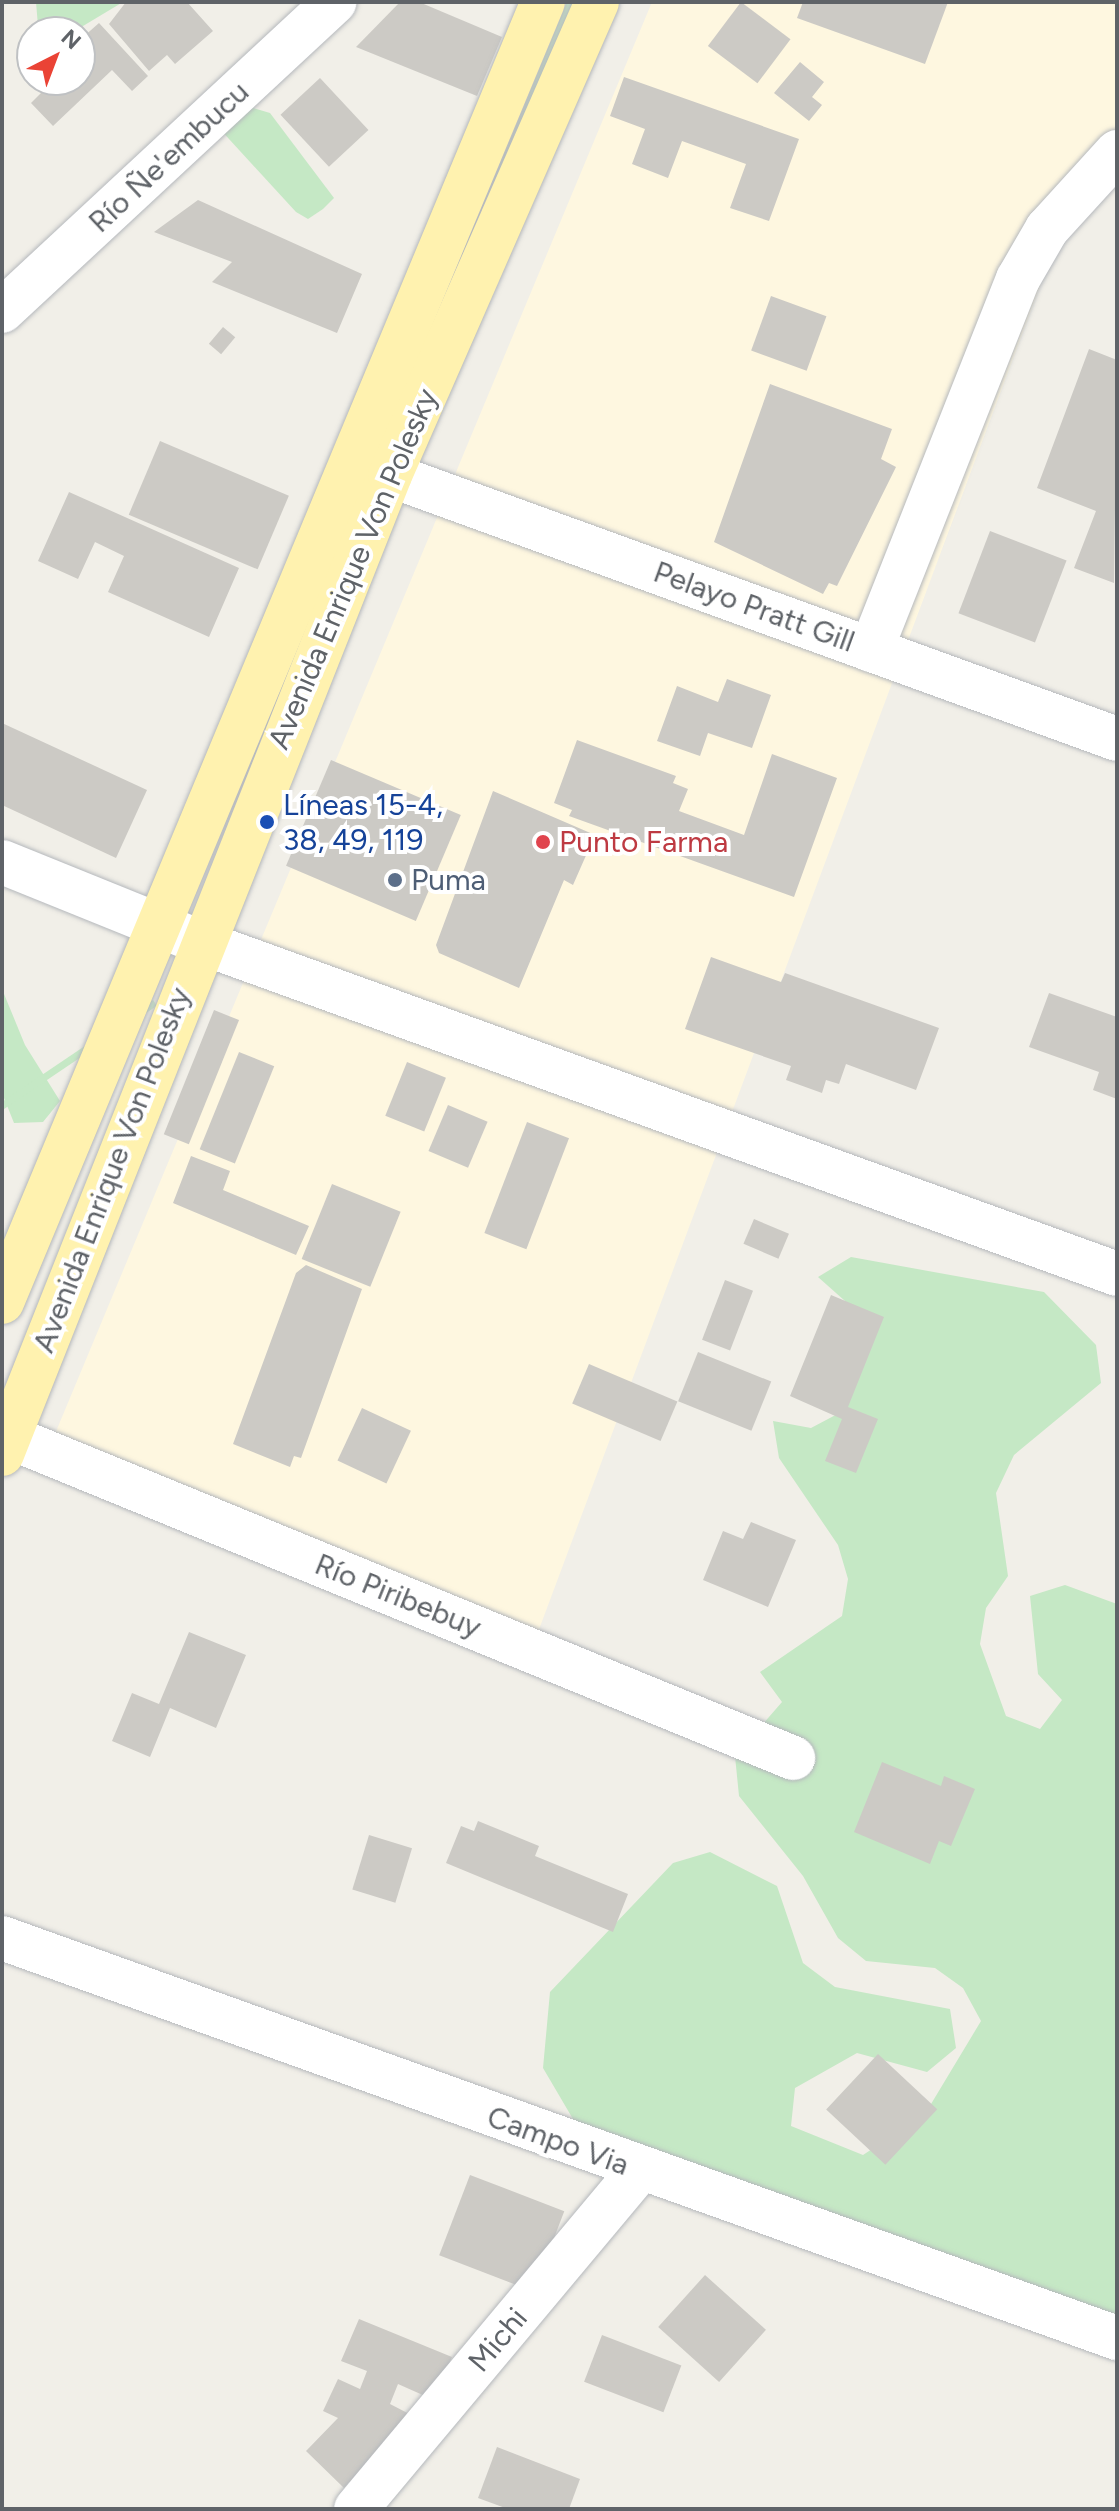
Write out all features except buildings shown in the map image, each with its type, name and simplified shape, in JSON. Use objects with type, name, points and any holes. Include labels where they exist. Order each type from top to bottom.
[{"type":"main road","name":"Avenida Enrique Von Polesky","points":[[2,1302],[543,2]]},
{"type":"main road","name":"Avenida Enrique Von Polesky","points":[[4,1442],[200,942],[390,475],[597,2]]},
{"type":"street","name":"Río Ñe'embucu","points":[[2,311],[335,2]]},
{"type":"street","points":[[871,650],[1018,279],[1047,229],[1117,152]]},
{"type":"street","name":"Pelayo Pratt Gill","points":[[390,475],[1117,739]]},
{"type":"street","points":[[2,862],[160,921],[200,942],[1117,1274]]},
{"type":"street","name":"Río Piribebuy","points":[[4,1442],[793,1758]]},
{"type":"street","name":"Campo Via","points":[[2,1938],[639,2171],[1117,2338]]},
{"type":"street","name":"Michi","points":[[356,2509],[639,2171]]},
{"type":"shaded area","points":[[652,2],[1117,2],[1117,176],[1057,241],[525,1667],[42,1465]]},
{"type":"green space","points":[[36,2],[123,2],[96,18],[37,16]]},
{"type":"green space","points":[[567,2],[576,2],[399,410]]},
{"type":"green space","points":[[237,103],[270,113],[334,198],[323,209],[308,219],[296,212],[218,127]]},
{"type":"green space","points":[[2,989],[25,1045],[60,1101],[43,1122],[14,1123],[2,1093]]},
{"type":"green space","points":[[153,1000],[157,1006],[2,1110],[2,1102]]},
{"type":"green space","points":[[851,1257],[1044,1292],[1096,1345],[1101,1383],[1014,1455],[996,1493],[1008,1576],[986,1608],[980,1644],[1006,1716],[1040,1729],[1062,1700],[1038,1674],[1030,1596],[1065,1585],[1117,1604],[1117,2333],[580,2131],[543,2068],[550,1992],[673,1863],[710,1852],[777,1886],[803,1963],[835,1987],[950,2009],[956,2048],[927,2072],[857,2053],[795,2088],[791,2126],[863,2155],[925,2114],[981,2021],[963,1988],[935,1968],[866,1961],[838,1938],[803,1876],[739,1796],[735,1756],[782,1702],[760,1672],[842,1616],[848,1579],[838,1545],[779,1458],[773,1421],[811,1428],[845,1410],[857,1336],[845,1301],[818,1277]]},
{"type":"place","name":"Líneas 15-4, 38, 49, 119","points":[[267,822]]},
{"type":"place","name":"Punto Farma","points":[[543,842]]},
{"type":"place","name":"Puma","points":[[395,880]]}]
